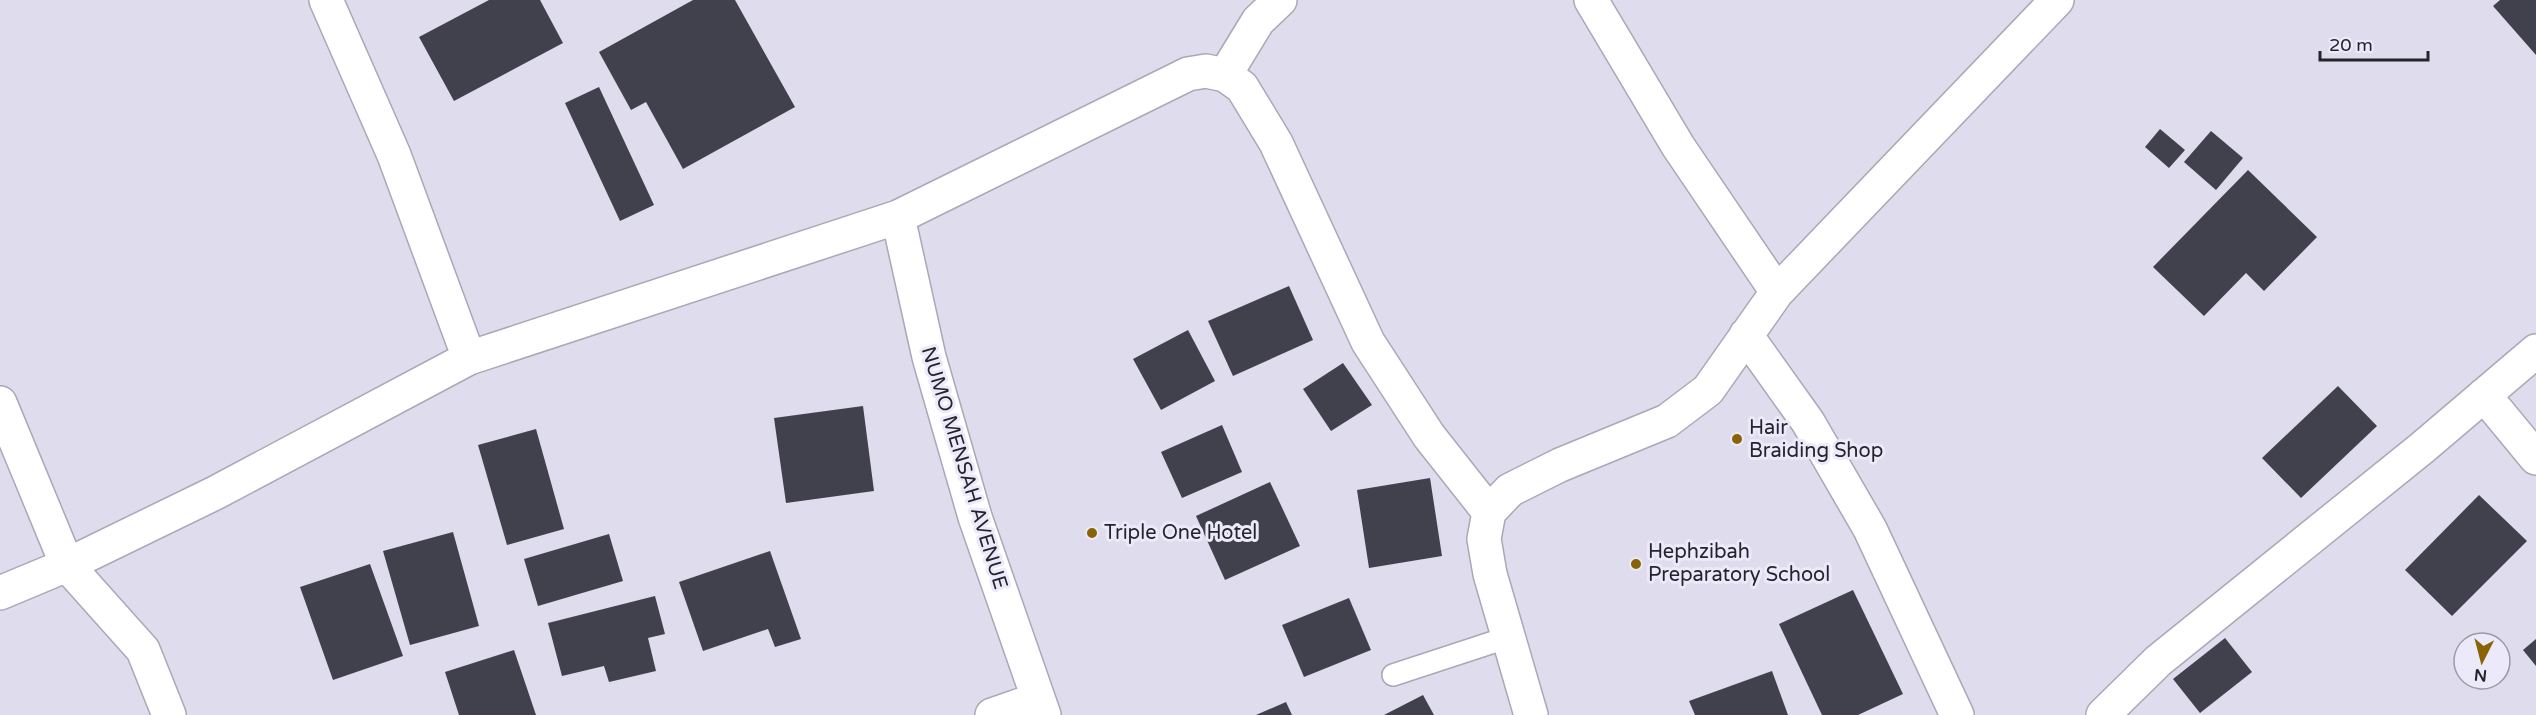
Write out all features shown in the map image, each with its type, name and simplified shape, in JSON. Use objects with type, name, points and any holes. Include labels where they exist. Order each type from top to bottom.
[{"type":"street","points":[[326,0],[394,155],[469,358]]},
{"type":"street","points":[[1225,75],[1258,21],[1280,0]]},
{"type":"street","points":[[1591,0],[1678,146],[1777,292]]},
{"type":"street","points":[[1532,715],[1490,574],[1484,539],[1489,512],[1510,490],[1560,465],[1667,421],[1708,390],[1777,292],[2057,0]]},
{"type":"street","points":[[0,593],[68,565],[214,493],[469,358],[898,217],[1188,74],[1206,71],[1225,75],[1242,87],[1276,143],[1368,342],[1429,436],[1489,512]]},
{"type":"street","name":"NUMO MENSAH AVENUE","points":[[898,217],[929,357],[975,517],[1041,707]]},
{"type":"street","points":[[1746,335],[1808,422],[1870,529],[1957,715]]},
{"type":"street","points":[[2103,715],[2158,661],[2536,351]]},
{"type":"street","points":[[2484,395],[2536,458]]},
{"type":"street","points":[[0,403],[68,565],[143,650],[169,715]]},
{"type":"street","points":[[992,715],[1041,707]]},
{"type":"lane","points":[[1393,675],[1509,637]]},
{"type":"building","points":[[489,0],[540,0],[563,43],[454,101],[419,37]]},
{"type":"building","points":[[693,0],[735,0],[795,107],[683,169],[646,102],[631,110],[599,52]]},
{"type":"building","points":[[2500,0],[2536,0],[2536,55],[2493,6]]},
{"type":"building","points":[[599,87],[654,205],[620,221],[565,103]]},
{"type":"building","points":[[2160,129],[2185,150],[2169,168],[2145,147]]},
{"type":"building","points":[[2211,131],[2243,158],[2216,190],[2184,162]]},
{"type":"building","points":[[2248,170],[2317,237],[2264,291],[2246,273],[2204,316],[2153,267]]},
{"type":"building","points":[[1289,286],[1313,340],[1233,376],[1208,321]]},
{"type":"building","points":[[1188,330],[1215,381],[1161,410],[1133,359]]},
{"type":"building","points":[[1343,363],[1372,405],[1331,431],[1303,389]]},
{"type":"building","points":[[2338,386],[2377,426],[2301,498],[2262,458]]},
{"type":"building","points":[[863,406],[874,491],[786,503],[774,418]]},
{"type":"building","points":[[1222,425],[1242,472],[1182,498],[1161,452]]},
{"type":"building","points":[[536,429],[564,529],[507,545],[478,445]]},
{"type":"building","points":[[1430,478],[1442,556],[1369,568],[1357,490]]},
{"type":"building","points":[[1270,482],[1300,546],[1225,580],[1196,516]]},
{"type":"building","points":[[2479,495],[2527,541],[2452,616],[2405,570]]},
{"type":"building","points":[[453,532],[479,626],[410,645],[383,551]]},
{"type":"building","points":[[609,534],[623,581],[538,606],[524,559]]},
{"type":"building","points":[[770,551],[801,639],[775,647],[768,629],[703,651],[679,582]]},
{"type":"building","points":[[370,564],[403,656],[333,680],[300,587]]},
{"type":"building","points":[[1853,590],[1903,694],[1858,715],[1822,715],[1779,624]]},
{"type":"building","points":[[655,596],[665,634],[648,638],[656,671],[609,682],[604,666],[562,676],[548,623]]},
{"type":"building","points":[[1349,598],[1371,650],[1304,677],[1282,625]]},
{"type":"building","points":[[2225,638],[2252,672],[2200,713],[2173,679]]},
{"type":"building","points":[[2536,639],[2536,666],[2523,650]]},
{"type":"building","points":[[514,650],[536,715],[459,715],[445,672]]},
{"type":"building","points":[[1772,671],[1788,715],[1695,715],[1689,701]]},
{"type":"building","points":[[1423,695],[1434,715],[1384,715]]},
{"type":"building","points":[[1286,702],[1292,715],[1256,715]]},
{"type":"place","name":"Hair Braiding Shop","points":[[1737,439]]},
{"type":"place","name":"Triple One Hotel","points":[[1092,533]]},
{"type":"place","name":"Hephzibah Preparatory School","points":[[1636,564]]}]
